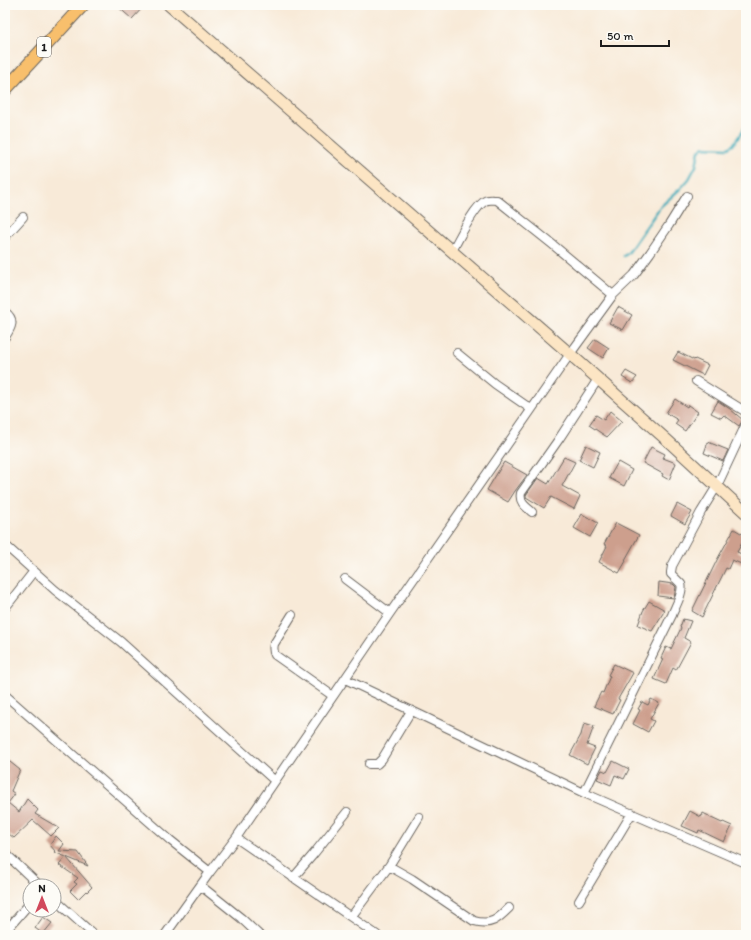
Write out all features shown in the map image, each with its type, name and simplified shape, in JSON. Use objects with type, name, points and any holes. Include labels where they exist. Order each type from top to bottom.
[{"type":"main road","name":"1","points":[[5,90],[83,5]]},
{"type":"street","points":[[169,5],[570,354],[746,513]]},
{"type":"street","points":[[165,935],[236,838],[390,612],[570,354],[613,295],[634,275],[669,225],[687,196]]},
{"type":"street","points":[[452,251],[479,206],[489,200],[497,200],[613,295]]},
{"type":"street","points":[[5,237],[23,217]]},
{"type":"street","points":[[5,312],[11,319],[12,324],[5,337]]},
{"type":"street","points":[[457,353],[495,384],[532,409]]},
{"type":"street","points":[[532,512],[521,502],[521,493],[559,439],[598,379]]},
{"type":"street","points":[[696,381],[746,412]]},
{"type":"street","points":[[584,793],[672,615],[682,590],[681,584],[670,572],[672,566],[717,486],[746,424]]},
{"type":"street","points":[[5,544],[56,590],[120,642],[275,781]]},
{"type":"street","points":[[5,608],[34,571]]},
{"type":"street","points":[[344,579],[390,612]]},
{"type":"street","points":[[292,615],[274,644],[273,647],[275,655],[333,696]]},
{"type":"street","points":[[345,679],[584,793],[746,863]]},
{"type":"street","points":[[5,695],[170,840],[210,872]]},
{"type":"street","points":[[369,764],[376,764],[382,759],[411,711]]},
{"type":"street","points":[[293,878],[347,812]]},
{"type":"street","points":[[579,901],[632,813]]},
{"type":"street","points":[[351,917],[389,866],[419,817]]},
{"type":"street","points":[[236,838],[377,935]]},
{"type":"street","points":[[5,853],[32,878]]},
{"type":"street","points":[[389,866],[412,879],[474,921],[485,923],[493,921],[499,918],[509,908]]},
{"type":"street","points":[[200,886],[241,918],[259,935]]},
{"type":"street","points":[[62,906],[94,935]]},
{"type":"street","points":[[5,932],[22,912]]},
{"type":"building","points":[[116,5],[145,5],[132,19]]},
{"type":"building","points":[[618,307],[632,315],[623,330],[609,323]]},
{"type":"building","points":[[595,339],[609,348],[603,358],[588,348]]},
{"type":"building","points":[[678,352],[708,365],[703,375],[673,360]]},
{"type":"building","points":[[626,371],[637,377],[632,383],[622,377]]},
{"type":"building","points":[[675,399],[698,412],[685,431],[675,424],[678,420],[666,413]]},
{"type":"building","points":[[718,401],[743,420],[739,426],[724,415],[721,418],[711,413]]},
{"type":"building","points":[[610,411],[622,421],[607,437],[589,425],[596,415],[604,420]]},
{"type":"building","points":[[708,442],[728,450],[723,461],[704,453]]},
{"type":"building","points":[[586,445],[600,452],[593,467],[579,460]]},
{"type":"building","points":[[651,447],[665,454],[663,458],[676,463],[669,480],[662,476],[663,474],[643,463]]},
{"type":"building","points":[[564,457],[575,462],[562,486],[580,496],[574,509],[551,497],[544,508],[526,497],[538,478],[548,484]]},
{"type":"building","points":[[504,462],[527,475],[508,502],[487,490]]},
{"type":"building","points":[[618,462],[632,470],[624,486],[609,478]]},
{"type":"building","points":[[677,504],[692,512],[685,524],[671,516]]},
{"type":"building","points":[[582,514],[598,523],[590,537],[574,528]]},
{"type":"building","points":[[616,523],[639,535],[619,573],[599,562],[607,546],[604,544]]},
{"type":"building","points":[[734,529],[746,536],[737,552],[746,556],[746,566],[732,560],[728,569],[726,568],[702,617],[692,611]]},
{"type":"building","points":[[659,582],[673,584],[676,587],[674,598],[658,596]]},
{"type":"building","points":[[649,601],[665,610],[652,631],[638,625],[643,611]]},
{"type":"building","points":[[683,619],[691,621],[684,638],[691,642],[676,670],[673,668],[666,684],[654,679],[663,659],[661,658],[666,647],[671,649],[681,628]]},
{"type":"building","points":[[614,664],[633,673],[618,699],[620,700],[613,714],[594,706],[601,692],[603,693],[610,676],[608,675]]},
{"type":"building","points":[[651,699],[659,703],[650,719],[654,721],[648,732],[633,724],[642,702],[648,705]]},
{"type":"building","points":[[584,723],[594,726],[587,745],[595,748],[587,764],[570,755],[581,735]]},
{"type":"building","points":[[5,758],[20,770],[11,791],[15,794],[8,803],[19,812],[27,799],[38,810],[35,814],[59,828],[51,836],[33,820],[14,838],[5,831]]},
{"type":"building","points":[[613,761],[629,769],[624,779],[615,775],[611,785],[597,779],[602,770],[607,772]]},
{"type":"building","points":[[690,811],[701,817],[703,813],[722,823],[723,822],[732,826],[724,842],[699,830],[698,833],[682,826]]},
{"type":"building","points":[[56,836],[64,844],[59,851],[78,852],[88,866],[54,852],[55,851],[50,845]]},
{"type":"building","points":[[66,857],[92,887],[78,899],[70,891],[77,884],[74,882],[78,878],[59,865]]},
{"type":"building","points":[[42,918],[52,923],[43,934],[35,928]]},
{"type":"waterway","points":[[624,256],[628,253],[660,207],[689,179],[696,166],[699,151],[704,147],[728,148],[733,145],[746,126]]}]
